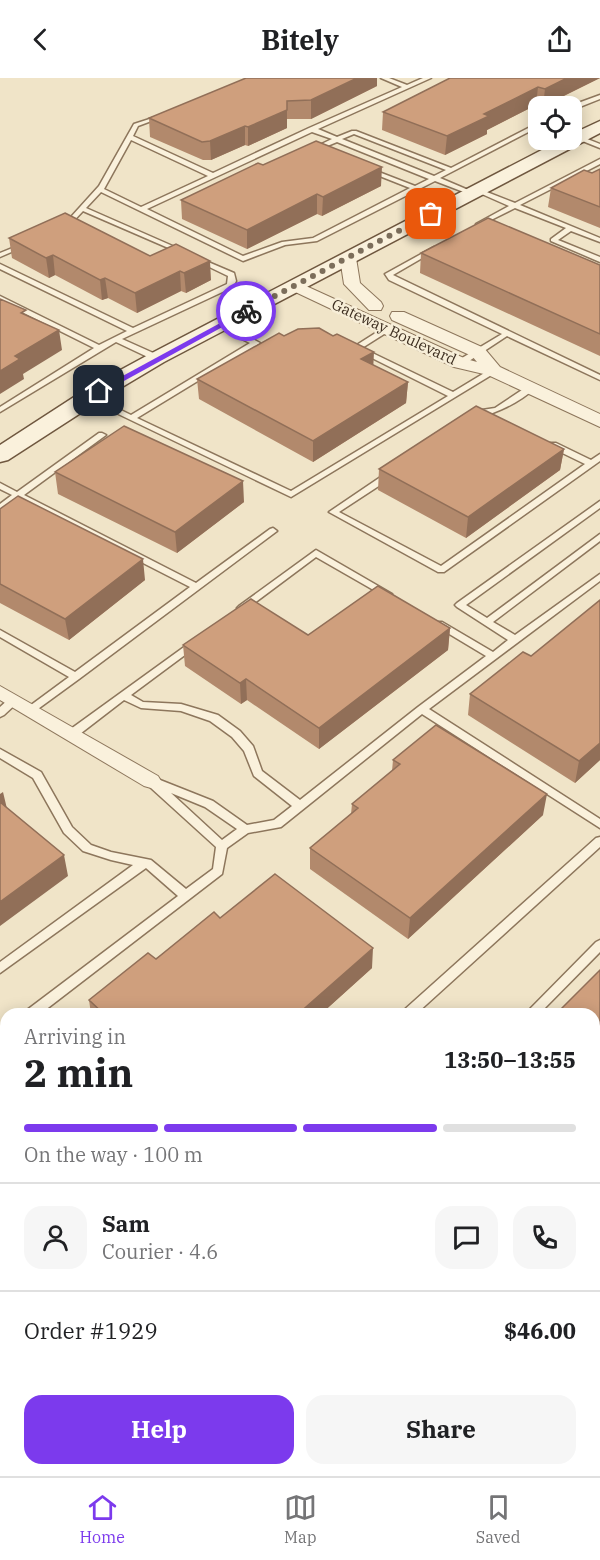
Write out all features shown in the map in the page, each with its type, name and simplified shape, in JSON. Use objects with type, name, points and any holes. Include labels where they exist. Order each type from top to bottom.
[{"type":"main road","points":[[582,135],[600,126]]},
{"type":"main road","points":[[0,455],[157,358],[552,150]]},
{"type":"street","points":[[348,258],[352,284],[375,306]]},
{"type":"street","name":"Gateway Boulevard","points":[[303,282],[375,306],[478,352],[494,371]]},
{"type":"street","name":"Gateway Boulevard","points":[[303,282],[388,329],[460,363],[494,371],[600,421]]},
{"type":"street","points":[[5,702],[31,710],[151,781]]},
{"type":"lane","points":[[385,78],[407,87]]},
{"type":"lane","points":[[142,209],[311,129],[428,78]]},
{"type":"lane","points":[[582,104],[600,97]]},
{"type":"lane","points":[[53,233],[63,228],[100,189],[136,125],[168,112]]},
{"type":"lane","points":[[311,129],[434,178],[514,205],[600,240]]},
{"type":"lane","points":[[100,189],[243,259],[284,243],[315,240],[528,130]]},
{"type":"lane","points":[[307,153],[354,132],[451,170]]},
{"type":"lane","points":[[130,137],[213,176]]},
{"type":"lane","points":[[582,139],[600,146]]},
{"type":"lane","points":[[316,149],[327,153]]},
{"type":"lane","points":[[475,226],[600,161]]},
{"type":"lane","points":[[360,166],[415,188]]},
{"type":"lane","points":[[0,410],[100,348],[230,285],[231,275],[81,208]]},
{"type":"lane","points":[[571,228],[553,240],[600,260]]},
{"type":"lane","points":[[0,255],[32,242]]},
{"type":"lane","points":[[446,242],[396,268],[389,274],[392,279],[600,378]]},
{"type":"lane","points":[[0,267],[133,331]]},
{"type":"lane","points":[[0,298],[100,348]]},
{"type":"lane","points":[[131,418],[256,343],[220,324]]},
{"type":"lane","points":[[388,329],[356,348],[453,395]]},
{"type":"lane","points":[[460,363],[506,334]]},
{"type":"lane","points":[[117,339],[157,358]]},
{"type":"lane","points":[[89,398],[291,494],[494,371]]},
{"type":"lane","points":[[465,425],[485,412],[497,410],[531,388]]},
{"type":"lane","points":[[485,412],[496,417]]},
{"type":"lane","points":[[0,508],[102,435]]},
{"type":"lane","points":[[548,443],[591,463]]},
{"type":"lane","points":[[398,469],[333,512],[441,570],[600,457]]},
{"type":"lane","points":[[0,486],[198,587]]},
{"type":"lane","points":[[515,640],[460,605],[600,504]]},
{"type":"lane","points":[[31,710],[273,531]]},
{"type":"lane","points":[[487,622],[600,537]]},
{"type":"lane","points":[[232,616],[316,553],[395,599]]},
{"type":"lane","points":[[42,1008],[218,871],[222,846],[245,829],[277,824],[422,709],[600,577]]},
{"type":"lane","points":[[424,616],[493,656]]},
{"type":"lane","points":[[0,633],[76,677]]},
{"type":"lane","points":[[72,734],[204,636]]},
{"type":"lane","points":[[124,696],[141,705],[181,708],[214,718],[237,734],[249,749],[258,773],[300,806]]},
{"type":"lane","points":[[422,709],[600,824]]},
{"type":"lane","points":[[0,753],[37,775],[68,830],[87,848],[111,856],[147,863],[186,896]]},
{"type":"lane","points":[[151,781],[209,804],[245,829]]},
{"type":"lane","points":[[151,781],[222,846]]},
{"type":"lane","points":[[415,1008],[600,841]]},
{"type":"lane","points":[[0,968],[138,867],[147,863]]},
{"type":"lane","points":[[537,1008],[600,945]]},
{"type":"building","points":[[246,78],[357,78],[311,100],[287,101],[287,110],[210,141],[202,142],[149,118]]},
{"type":"building","points":[[450,78],[567,78],[545,89],[538,87],[484,114],[489,116],[447,136],[383,112]]},
{"type":"building","points":[[316,141],[382,167],[323,197],[317,194],[247,230],[181,200],[258,163],[263,165]]},
{"type":"building","points":[[600,169],[600,207],[551,188],[584,170],[592,173]]},
{"type":"building","points":[[65,213],[150,256],[176,244],[210,261],[184,273],[180,271],[135,293],[105,278],[100,280],[53,255],[46,258],[9,238]]},
{"type":"building","points":[[488,218],[600,265],[600,334],[421,253]]},
{"type":"building","points":[[0,299],[26,310],[21,313],[59,330],[15,356],[20,359],[0,371]]},
{"type":"building","points":[[319,328],[374,352],[361,359],[408,382],[313,441],[197,379],[279,333],[284,336],[298,329]]},
{"type":"building","points":[[476,406],[564,449],[468,517],[379,469]]},
{"type":"building","points":[[124,426],[243,481],[175,532],[55,472]]},
{"type":"building","points":[[18,496],[143,559],[65,619],[0,584],[0,509]]},
{"type":"building","points":[[378,586],[450,628],[319,728],[246,679],[240,683],[183,645],[251,599],[308,635]]},
{"type":"building","points":[[600,600],[600,743],[579,761],[470,694],[523,652],[531,656]]},
{"type":"building","points":[[436,725],[547,794],[410,918],[310,848],[358,808],[352,804],[400,764],[393,760]]},
{"type":"building","points":[[0,802],[64,855],[0,902]]},
{"type":"building","points":[[275,874],[373,948],[305,1008],[98,1008],[89,1000],[148,953],[156,959],[214,912],[220,918]]},
{"type":"building","points":[[600,970],[600,1008],[562,1008]]},
{"type":"way so far","points":[[246,311],[431,214]]},
{"type":"route","points":[[99,391],[246,311]]}]
